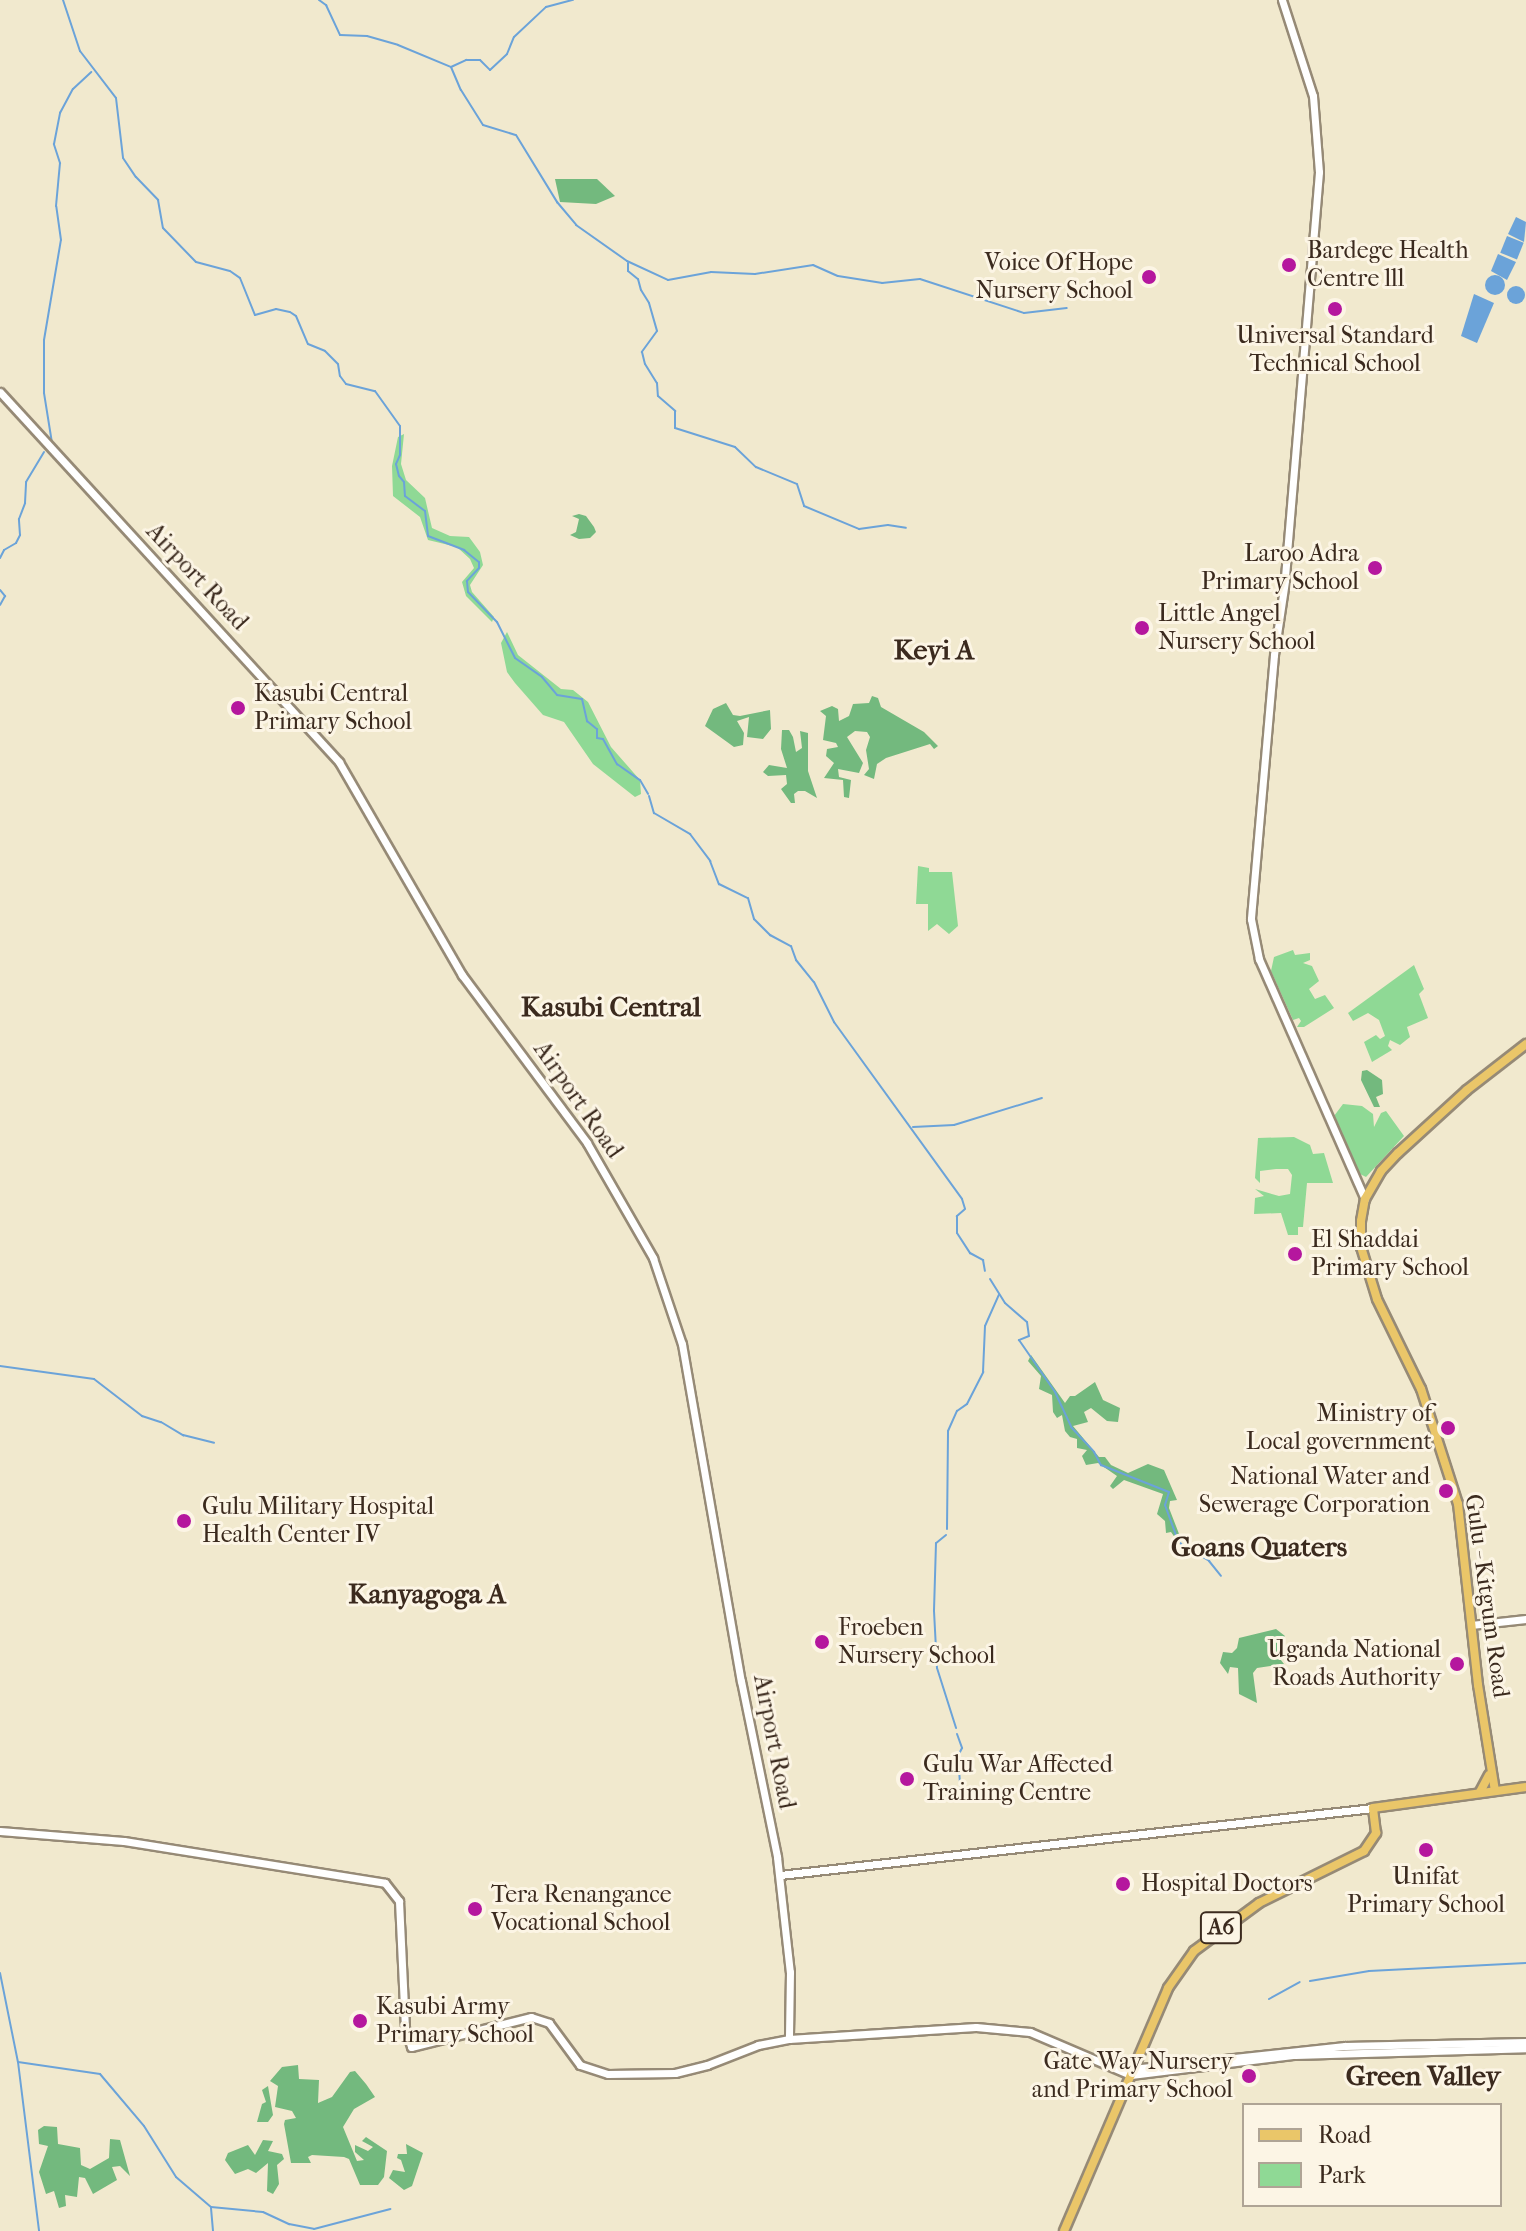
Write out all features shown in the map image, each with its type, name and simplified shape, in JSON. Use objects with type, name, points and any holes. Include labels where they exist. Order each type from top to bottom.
[{"type":"main road","name":"Gulu - Kitgum Road","points":[[1493,1791],[1458,1504],[1421,1389],[1377,1299],[1361,1247],[1365,1199],[1381,1171],[1467,1090],[1526,1044]]},
{"type":"main road","points":[[1479,1793],[1492,1777],[1507,1790]]},
{"type":"main road","points":[[1373,1808],[1526,1787]]},
{"type":"main road","name":"A6","points":[[1064,2231],[1168,1988],[1194,1951],[1259,1903],[1364,1851],[1376,1833],[1373,1808]]},
{"type":"street","points":[[1282,0],[1313,96],[1319,172],[1285,581],[1251,919],[1259,959],[1365,1199]]},
{"type":"street","name":"Airport Road","points":[[0,392],[339,762],[462,975],[587,1143],[653,1258],[682,1344],[741,1681],[780,1875],[790,1972],[789,2039]]},
{"type":"street","points":[[1471,1625],[1526,1619]]},
{"type":"street","points":[[780,1875],[1373,1808]]},
{"type":"street","points":[[0,1831],[140,1843],[385,1883],[399,1901],[405,2028],[411,2047],[531,2017],[549,2023],[583,2067],[608,2074],[669,2074],[707,2065],[758,2045],[789,2039],[1009,2027],[1130,2071],[1383,2048],[1526,2045]]},
{"type":"green space","points":[[555,179],[597,179],[615,196],[596,204],[560,202]]},
{"type":"green space","points":[[404,434],[401,464],[406,480],[425,498],[432,528],[450,536],[469,537],[480,552],[483,565],[470,585],[472,592],[494,617],[492,622],[466,596],[462,582],[474,568],[470,559],[457,547],[428,540],[420,517],[393,496],[392,466],[398,437]]},
{"type":"green space","points":[[572,516],[586,516],[594,527],[596,532],[590,538],[579,539],[570,535],[576,532],[579,519]]},
{"type":"green space","points":[[507,632],[518,655],[561,689],[573,690],[588,702],[611,747],[640,780],[641,794],[635,797],[593,764],[564,722],[543,715],[515,683],[507,672],[501,643]]},
{"type":"green space","points":[[872,696],[878,698],[881,707],[924,732],[938,746],[934,749],[930,744],[886,758],[877,764],[874,779],[864,775],[869,769],[866,750],[870,737],[867,732],[855,731],[847,737],[863,763],[859,773],[838,769],[839,777],[851,780],[849,798],[844,797],[843,780],[824,778],[834,763],[826,756],[827,749],[838,747],[836,743],[823,740],[826,716],[820,711],[832,706],[838,709],[839,721],[849,716],[853,704],[869,703]]},
{"type":"green space","points":[[726,703],[733,715],[770,710],[771,729],[763,739],[747,737],[749,717],[737,721],[744,733],[743,745],[734,747],[705,726],[713,709]]},
{"type":"green space","points":[[782,730],[789,730],[796,752],[802,748],[800,731],[808,733],[808,771],[817,798],[805,791],[798,791],[794,794],[795,803],[791,803],[781,789],[787,784],[786,775],[768,776],[763,772],[769,765],[787,768],[781,749]]},
{"type":"green space","points":[[918,866],[929,868],[929,872],[952,872],[958,926],[949,934],[937,924],[928,931],[928,904],[916,904]]},
{"type":"green space","points":[[1293,950],[1295,955],[1310,953],[1310,960],[1303,963],[1312,966],[1319,981],[1309,989],[1315,999],[1325,995],[1334,1008],[1304,1027],[1297,1027],[1301,1021],[1299,1018],[1293,1020],[1271,971],[1274,957]]},
{"type":"green space","points":[[1414,965],[1424,989],[1419,994],[1428,1018],[1407,1027],[1410,1037],[1400,1045],[1390,1040],[1388,1046],[1392,1050],[1372,1062],[1364,1042],[1376,1035],[1380,1039],[1385,1036],[1379,1020],[1368,1013],[1353,1021],[1348,1013]]},
{"type":"green space","points":[[1367,1070],[1382,1080],[1383,1094],[1376,1097],[1380,1107],[1374,1107],[1361,1080],[1362,1071]]},
{"type":"green space","points":[[1343,1104],[1362,1106],[1373,1114],[1374,1127],[1381,1113],[1386,1111],[1404,1136],[1366,1177],[1360,1174],[1334,1116]]},
{"type":"green space","points":[[1294,1137],[1310,1145],[1313,1154],[1324,1153],[1333,1183],[1307,1183],[1303,1227],[1298,1227],[1298,1235],[1288,1235],[1281,1213],[1254,1214],[1255,1198],[1264,1196],[1255,1189],[1279,1196],[1290,1194],[1292,1175],[1288,1169],[1276,1169],[1260,1171],[1260,1183],[1255,1178],[1258,1138]]},
{"type":"green space","points":[[1031,1355],[1065,1403],[1070,1396],[1075,1396],[1095,1382],[1103,1400],[1120,1408],[1118,1422],[1107,1421],[1091,1408],[1084,1412],[1088,1422],[1073,1426],[1099,1457],[1105,1457],[1111,1465],[1128,1473],[1148,1464],[1164,1470],[1177,1500],[1170,1501],[1169,1508],[1181,1539],[1178,1542],[1171,1532],[1166,1533],[1165,1521],[1157,1514],[1163,1494],[1124,1480],[1113,1489],[1110,1486],[1117,1476],[1098,1463],[1086,1465],[1082,1456],[1087,1450],[1077,1448],[1077,1439],[1065,1431],[1062,1415],[1057,1418],[1053,1412],[1052,1395],[1039,1389],[1041,1376],[1028,1361]]},
{"type":"green space","points":[[1276,1629],[1285,1636],[1277,1645],[1277,1655],[1284,1664],[1257,1668],[1253,1673],[1257,1703],[1239,1694],[1238,1668],[1230,1667],[1228,1674],[1220,1663],[1223,1652],[1232,1653],[1237,1648],[1239,1638]]},
{"type":"green space","points":[[298,2065],[299,2079],[319,2080],[318,2103],[332,2097],[350,2072],[355,2071],[375,2097],[354,2109],[343,2127],[357,2161],[364,2160],[355,2152],[355,2145],[368,2151],[373,2147],[362,2141],[366,2137],[387,2151],[384,2177],[378,2185],[360,2185],[349,2159],[344,2157],[312,2155],[308,2157],[311,2163],[291,2163],[284,2124],[285,2120],[296,2118],[292,2111],[275,2107],[278,2086],[270,2081],[282,2067]]},
{"type":"green space","points":[[268,2086],[273,2115],[268,2122],[257,2122],[262,2104],[266,2102],[262,2090]]},
{"type":"green space","points":[[44,2126],[57,2127],[58,2144],[80,2148],[81,2165],[90,2169],[109,2158],[110,2139],[120,2140],[130,2176],[120,2166],[112,2167],[117,2180],[93,2194],[85,2178],[79,2177],[77,2197],[65,2195],[66,2206],[59,2208],[54,2191],[46,2194],[39,2172],[48,2146],[39,2144],[38,2130]]},
{"type":"green space","points":[[263,2140],[273,2141],[268,2151],[282,2154],[284,2159],[277,2165],[279,2184],[273,2194],[267,2191],[268,2163],[256,2173],[248,2169],[235,2174],[225,2160],[228,2153],[248,2145],[255,2155]]},
{"type":"green space","points":[[406,2144],[423,2153],[412,2186],[404,2190],[389,2178],[393,2170],[405,2172],[401,2160],[397,2158],[398,2154],[407,2154]]},
{"type":"water","points":[[1516,217],[1526,222],[1524,242],[1508,234]]},
{"type":"water","points":[[1507,236],[1524,243],[1517,259],[1500,253]]},
{"type":"water","points":[[1498,254],[1516,262],[1507,280],[1491,271]]},
{"type":"water","points":[[1495,275],[1502,278],[1505,285],[1502,292],[1495,295],[1488,292],[1485,285],[1488,278]]},
{"type":"water","points":[[1516,286],[1525,295],[1516,304],[1507,295]]},
{"type":"water","points":[[1474,294],[1494,303],[1477,343],[1461,336]]},
{"type":"waterway","points":[[63,0],[80,51],[116,98],[123,158],[158,200],[163,228],[196,262],[230,271],[240,278],[255,315],[276,309],[290,312],[296,316],[308,344],[325,351],[338,364],[340,376],[346,384],[375,391],[400,426],[400,455],[396,464],[399,476],[404,482],[405,496],[425,511],[428,536],[464,550],[479,562],[479,568],[467,581],[468,592],[497,622],[515,658],[542,677],[557,695],[582,699],[587,721],[597,729],[597,738],[603,739],[617,764],[640,780],[648,794]]},
{"type":"waterway","points":[[319,0],[326,5],[340,35],[367,36],[451,67],[483,125],[516,135],[557,202],[576,225],[627,261],[668,280],[711,272],[755,274],[813,265],[838,276],[882,283],[920,279],[1024,313],[1067,308]]},
{"type":"waterway","points":[[451,67],[466,60],[480,60],[490,70],[507,54],[514,37],[546,7],[573,0]]},
{"type":"waterway","points":[[52,443],[44,393],[44,340],[61,240],[56,206],[60,163],[54,144],[60,113],[73,89],[91,72]]},
{"type":"waterway","points":[[628,263],[628,271],[638,279],[649,303],[657,331],[642,352],[645,364],[657,383],[658,396],[675,411],[675,428],[735,447],[756,467],[797,484],[804,506],[859,529],[888,525],[906,528]]},
{"type":"waterway","points":[[0,558],[20,535],[19,519],[25,503],[26,482],[44,452]]},
{"type":"waterway","points":[[0,590],[5,596],[0,605]]},
{"type":"waterway","points":[[649,796],[654,813],[690,834],[710,861],[719,884],[748,898],[754,919],[770,935],[791,946],[796,960],[814,982],[834,1022],[962,1199],[965,1209],[957,1216],[957,1233],[970,1253],[983,1260],[985,1271]]},
{"type":"waterway","points":[[913,1127],[954,1125],[1042,1098]]},
{"type":"waterway","points":[[990,1279],[1005,1303],[1027,1322],[1029,1336],[1019,1340],[1055,1392],[1071,1427],[1094,1452],[1101,1465],[1169,1492],[1165,1505],[1176,1536],[1181,1544],[1209,1561],[1221,1576]]},
{"type":"waterway","points":[[947,1529],[948,1431],[957,1411],[967,1404],[983,1372],[985,1326],[999,1295]]},
{"type":"waterway","points":[[0,1366],[94,1379],[142,1416],[161,1422],[183,1435],[214,1443]]},
{"type":"waterway","points":[[946,1535],[936,1543],[934,1611],[937,1668],[956,1728]]},
{"type":"waterway","points":[[957,1734],[962,1748],[958,1756],[961,1797]]},
{"type":"waterway","points":[[1310,1981],[1369,1971],[1526,1963]]},
{"type":"waterway","points":[[0,1973],[18,2062],[39,2231]]},
{"type":"waterway","points":[[1269,1999],[1300,1982]]},
{"type":"waterway","points":[[18,2062],[100,2074],[144,2126],[176,2177],[211,2207],[263,2212],[289,2224],[314,2229],[390,2209]]},
{"type":"waterway","points":[[211,2208],[213,2231]]},
{"type":"place","name":"Bardege Health Centre lll","points":[[1289,265]]},
{"type":"place","name":"Voice Of Hope Nursery School","points":[[1149,277]]},
{"type":"place","name":"Universal Standard Technical School","points":[[1335,309]]},
{"type":"place","name":"Laroo Adra Primary School","points":[[1375,568]]},
{"type":"place","name":"Little Angel Nursery School","points":[[1142,628]]},
{"type":"place","name":"Kasubi Central Primary School","points":[[238,708]]},
{"type":"place","name":"El Shaddai Primary School","points":[[1295,1254]]},
{"type":"place","name":"Ministry of Local government","points":[[1448,1428]]},
{"type":"place","name":"National Water and Sewerage Corporation","points":[[1446,1491]]},
{"type":"place","name":"Gulu Military Hospital Health Center IV","points":[[184,1521]]},
{"type":"place","name":"Froeben Nursery School","points":[[822,1642]]},
{"type":"place","name":"Uganda National Roads Authority","points":[[1457,1664]]},
{"type":"place","name":"Gulu War Affected Training Centre","points":[[907,1779]]},
{"type":"place","name":"Unifat Primary School","points":[[1426,1850]]},
{"type":"place","name":"Hospital Doctors","points":[[1123,1884]]},
{"type":"place","name":"Tera Renangance Vocational School","points":[[475,1909]]},
{"type":"place","name":"Kasubi Army Primary School","points":[[360,2021]]},
{"type":"place","name":"Gate Way Nursery and Primary School","points":[[1249,2076]]},
{"type":"district","name":"Keyi A","points":[[934,650]]},
{"type":"district","name":"Kasubi Central","points":[[611,1007]]},
{"type":"district","name":"Goans Quaters","points":[[1259,1547]]},
{"type":"district","name":"Kanyagoga A","points":[[427,1594]]},
{"type":"district","name":"Green Valley","points":[[1423,2076]]}]
